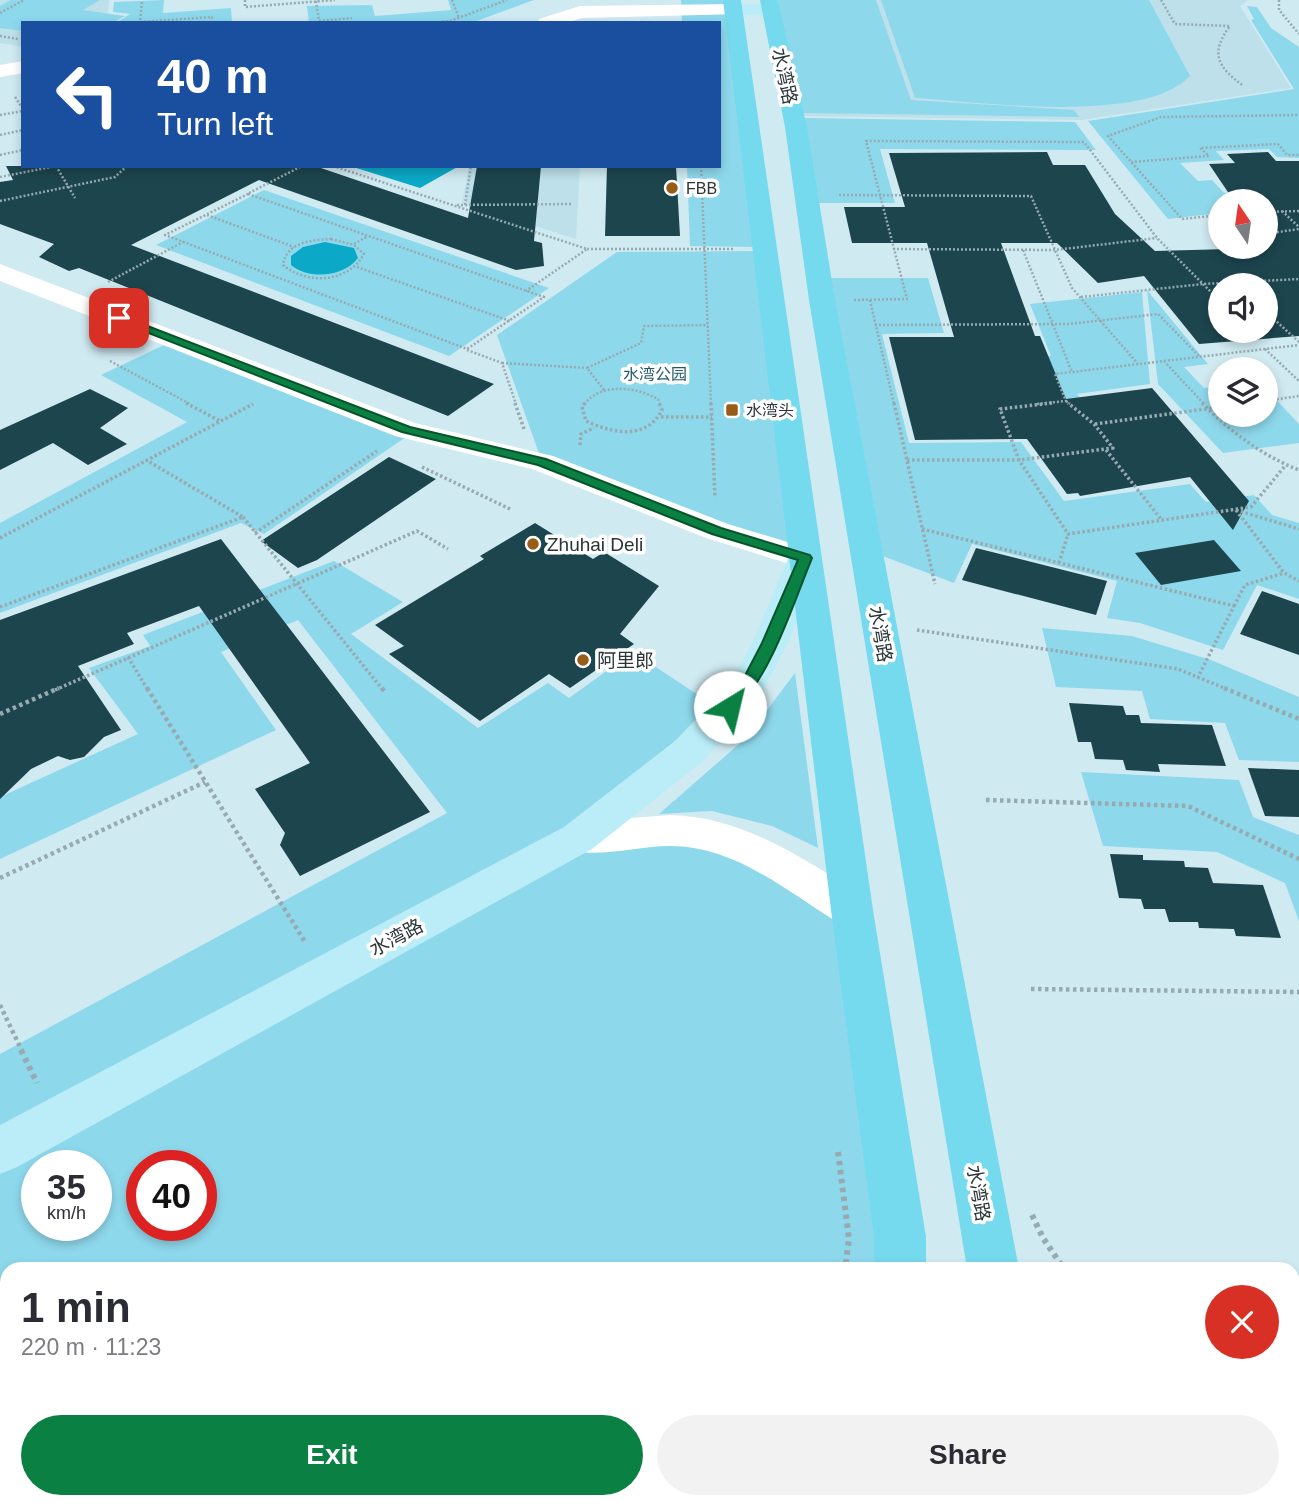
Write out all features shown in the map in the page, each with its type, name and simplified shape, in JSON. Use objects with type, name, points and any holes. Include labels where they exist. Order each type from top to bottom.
[{"type":"main road","name":"水湾路","points":[[733,5],[852,910],[903,1258]]},
{"type":"main road","name":"水湾路","points":[[770,5],[796,127],[822,300],[878,623],[997,1259]]},
{"type":"street","points":[[552,21],[580,12],[770,5]]},
{"type":"street","points":[[0,71],[21,67]]},
{"type":"street","points":[[0,272],[406,430],[534,460],[717,531],[805,558]]},
{"type":"street","name":"水湾路","points":[[0,1151],[578,838],[689,751],[744,692],[770,643],[805,558]]},
{"type":"street","points":[[578,838],[649,831],[703,832],[743,845],[852,910]]},
{"type":"path","points":[[0,13],[24,0]]},
{"type":"path","points":[[245,0],[245,7],[335,0]]},
{"type":"path","points":[[452,0],[459,18]]},
{"type":"path","points":[[442,21],[459,18],[507,0]]},
{"type":"path","points":[[1161,0],[1175,24],[1230,26],[1217,47],[1218,62],[1228,75],[1242,85]]},
{"type":"path","points":[[1279,0],[1279,10],[1299,34]]},
{"type":"path","points":[[316,1],[319,21],[352,18]]},
{"type":"path","points":[[140,21],[142,2]]},
{"type":"path","points":[[154,21],[212,17],[212,21]]},
{"type":"path","points":[[0,36],[21,39]]},
{"type":"path","points":[[0,115],[21,110]]},
{"type":"path","points":[[1208,218],[1182,219],[1108,136],[1161,117],[1299,115]]},
{"type":"path","points":[[0,135],[21,130]]},
{"type":"path","points":[[822,300],[907,299],[866,141],[1084,142],[1157,238],[1208,289]]},
{"type":"path","points":[[1130,162],[1209,156],[1200,148],[1278,144],[1287,155],[1299,155]]},
{"type":"path","points":[[0,155],[21,150]]},
{"type":"path","points":[[0,169],[2,177],[46,168]]},
{"type":"path","points":[[57,168],[75,198]]},
{"type":"path","points":[[0,201],[115,177],[125,168]]},
{"type":"path","points":[[298,168],[165,235],[502,363],[587,368],[641,343],[644,327],[708,325]]},
{"type":"path","points":[[339,168],[587,249],[764,249]]},
{"type":"path","points":[[465,205],[471,168]]},
{"type":"path","points":[[701,168],[717,531]]},
{"type":"path","points":[[248,194],[544,297],[467,349]]},
{"type":"path","points":[[806,195],[1031,196],[1072,288],[1138,364]]},
{"type":"path","points":[[453,205],[573,204]]},
{"type":"path","points":[[1278,211],[1299,211]]},
{"type":"path","points":[[1282,211],[1299,228]]},
{"type":"path","points":[[206,215],[295,247]]},
{"type":"path","points":[[1278,231],[1299,228]]},
{"type":"path","points":[[354,244],[368,236]]},
{"type":"path","points":[[893,249],[1055,250],[1157,238]]},
{"type":"path","points":[[331,239],[354,244],[364,254],[357,267],[335,276],[296,275],[283,265],[282,259],[295,247],[331,239]]},
{"type":"path","points":[[74,301],[183,242]]},
{"type":"path","points":[[526,291],[587,249]]},
{"type":"path","points":[[1023,250],[1072,372]]},
{"type":"path","points":[[357,267],[510,321]]},
{"type":"path","points":[[286,281],[296,275]]},
{"type":"path","points":[[1080,297],[1203,284],[1299,279]]},
{"type":"path","points":[[870,300],[935,584]]},
{"type":"path","points":[[876,325],[1054,324],[1158,314],[1200,357]]},
{"type":"path","points":[[1278,323],[1299,343]]},
{"type":"path","points":[[907,460],[1018,460],[1113,448],[1094,424],[1066,401],[1055,374],[1299,343]]},
{"type":"path","points":[[1265,349],[1299,381]]},
{"type":"path","points":[[110,361],[220,421]]},
{"type":"path","points":[[1164,361],[1208,407]]},
{"type":"path","points":[[502,363],[534,460]]},
{"type":"path","points":[[587,368],[604,390]]},
{"type":"path","points":[[0,538],[289,384]]},
{"type":"path","points":[[631,388],[644,391],[661,402],[661,417],[655,424],[632,432],[619,433],[595,427],[586,421],[582,407],[594,394],[604,390],[631,388]]},
{"type":"path","points":[[1278,399],[1299,396]]},
{"type":"path","points":[[1066,401],[1000,409],[1018,460],[1068,534]]},
{"type":"path","points":[[1094,424],[1208,408]]},
{"type":"path","points":[[661,417],[712,417]]},
{"type":"path","points":[[1227,427],[1242,442],[1284,466],[1299,470]]},
{"type":"path","points":[[255,533],[382,447]]},
{"type":"path","points":[[1105,449],[1162,520]]},
{"type":"path","points":[[146,460],[243,517],[385,692]]},
{"type":"path","points":[[417,464],[510,509]]},
{"type":"path","points":[[1068,534],[1251,507],[1284,466]]},
{"type":"path","points":[[1235,509],[1299,530]]},
{"type":"path","points":[[1235,509],[1284,573],[1299,581]]},
{"type":"path","points":[[0,607],[243,517]]},
{"type":"path","points":[[922,528],[1234,606]]},
{"type":"path","points":[[0,714],[417,531],[448,549]]},
{"type":"path","points":[[1059,563],[1068,534]]},
{"type":"path","points":[[1198,677],[1245,584],[1284,573]]},
{"type":"path","points":[[878,623],[998,644],[1178,669],[1299,719]]},
{"type":"path","points":[[128,657],[325,976]]},
{"type":"path","points":[[0,878],[205,782]]},
{"type":"path","points":[[986,800],[1188,806],[1299,859]]},
{"type":"path","points":[[1031,989],[1299,992]]},
{"type":"path","points":[[0,1005],[55,1122]]},
{"type":"shaded area","points":[[0,0],[109,0],[107,21],[21,21],[21,47],[0,43]]},
{"type":"shaded area","points":[[771,0],[1248,0],[1240,6],[1291,88],[1082,120],[794,116]]},
{"type":"shaded area","points":[[356,168],[455,168],[420,188]]},
{"type":"shaded area","points":[[469,168],[580,168],[576,239],[462,203]]},
{"type":"shaded area","points":[[325,242],[354,248],[358,258],[344,269],[326,274],[307,273],[291,265],[291,256],[303,247]]},
{"type":"green space","points":[[11,0],[100,0],[83,10],[125,16],[116,21],[21,21],[21,31],[0,28],[0,6]]},
{"type":"green space","points":[[164,0],[163,13],[231,8],[232,21],[119,21],[130,14],[113,12],[114,2]]},
{"type":"green space","points":[[448,0],[534,0],[476,21],[309,21],[307,6],[372,5],[375,16],[451,10]]},
{"type":"green space","points":[[681,0],[726,0],[754,247],[690,246],[687,168],[721,168],[721,21],[682,21]]},
{"type":"green space","points":[[778,0],[876,0],[911,100],[1074,110],[1079,117],[803,113]]},
{"type":"green space","points":[[881,0],[1149,0],[1190,76],[1168,91],[1137,101],[1100,106],[1018,106],[915,98]]},
{"type":"green space","points":[[1247,6],[1257,7],[1271,28],[1299,47],[1299,158],[1277,157],[1269,149],[1216,151],[1224,160],[1180,163],[1198,181],[1212,180],[1220,189],[1208,189],[1208,214],[1168,219],[1088,121],[1294,89],[1251,20],[1254,19]]},
{"type":"green space","points":[[804,118],[1075,122],[1096,150],[880,149],[895,203],[817,203]]},
{"type":"green space","points":[[264,190],[549,288],[449,356],[156,245]]},
{"type":"green space","name":"水湾公园","points":[[764,251],[805,557],[542,462],[497,335],[617,252]]},
{"type":"green space","points":[[829,278],[928,278],[944,333],[882,334],[909,443],[1021,442],[1064,501],[1190,484],[1206,502],[1254,495],[1272,515],[1299,523],[1299,599],[1257,585],[1223,650],[1140,623],[1107,618],[1117,581],[972,544],[954,583],[880,555]]},
{"type":"green space","points":[[1147,290],[1208,364],[1184,367],[1204,388],[1208,388],[1208,427],[1278,427],[1278,402],[1299,424],[1299,443],[1223,453],[1158,384]]},
{"type":"green space","points":[[1142,292],[1150,384],[1077,394],[1095,415],[1026,390],[1014,356],[1051,356],[1030,304]]},
{"type":"green space","points":[[164,345],[406,437],[264,534],[241,523],[0,613],[0,523],[187,422],[101,375]]},
{"type":"green space","points":[[334,561],[403,602],[351,634],[478,728],[548,683],[569,698],[633,652],[715,706],[571,833],[0,1140],[0,1054],[447,813],[298,620],[221,652],[276,730],[0,859],[0,797],[138,734],[89,668],[150,646],[143,635]]},
{"type":"green space","points":[[1042,628],[1132,636],[1211,660],[1299,697],[1299,762],[1239,760],[1225,723],[1150,719],[1142,691],[1056,687]]},
{"type":"green space","points":[[795,673],[818,848],[772,826],[712,811],[659,814],[746,738]]},
{"type":"green space","points":[[1081,772],[1239,780],[1253,817],[1299,835],[1299,921],[1285,883],[1217,852],[1103,846]]},
{"type":"green space","points":[[703,833],[852,910],[895,1262],[0,1262],[0,1152],[579,839]]},
{"type":"building","points":[[1047,152],[1053,165],[1085,165],[1115,214],[1155,251],[1208,250],[1208,259],[1278,259],[1278,189],[1226,189],[1209,164],[1235,163],[1227,154],[1268,152],[1276,161],[1299,161],[1299,336],[1278,338],[1278,273],[1208,273],[1208,343],[1212,343],[1199,344],[1144,276],[1098,283],[1057,243],[1001,243],[1035,336],[1040,336],[1066,399],[1152,388],[1249,501],[1233,530],[1190,477],[1080,496],[1078,493],[1067,494],[1027,439],[915,440],[889,337],[954,337],[927,243],[852,243],[844,207],[905,207],[889,153]]},
{"type":"building","points":[[6,166],[321,168],[468,218],[477,168],[541,168],[534,241],[542,243],[544,266],[516,270],[259,180],[131,245],[494,384],[448,416],[79,268],[69,271],[39,257],[54,244],[0,224],[0,182],[13,180]]},
{"type":"building","points":[[607,168],[676,168],[680,236],[605,236]]},
{"type":"building","points":[[90,389],[128,408],[100,428],[127,444],[88,465],[53,443],[0,470],[0,430]]},
{"type":"building","points":[[389,457],[436,479],[317,560],[298,568],[261,541]]},
{"type":"building","points":[[535,523],[593,559],[604,552],[659,586],[620,634],[634,644],[570,688],[549,674],[480,721],[389,654],[404,646],[375,625],[484,559],[480,556]]},
{"type":"building","points":[[221,539],[430,812],[300,876],[280,845],[285,833],[255,789],[310,763],[199,606],[127,633],[134,644],[78,666],[121,730],[104,737],[84,757],[70,760],[58,756],[31,769],[0,799],[0,620]]},
{"type":"building","points":[[1214,540],[1241,571],[1161,585],[1135,553]]},
{"type":"building","points":[[976,548],[1107,581],[1096,615],[962,580]]},
{"type":"building","points":[[1262,591],[1299,604],[1299,655],[1240,634]]},
{"type":"building","points":[[1069,703],[1123,706],[1126,715],[1139,715],[1141,723],[1212,725],[1226,766],[1158,764],[1160,772],[1126,770],[1123,760],[1095,759],[1091,742],[1078,742]]},
{"type":"building","points":[[1248,768],[1299,770],[1299,817],[1265,816]]},
{"type":"building","points":[[1110,854],[1143,855],[1143,860],[1184,861],[1185,867],[1208,868],[1213,883],[1263,885],[1281,938],[1236,936],[1234,929],[1199,928],[1198,922],[1169,922],[1165,909],[1144,909],[1141,899],[1119,898]]},
{"type":"place","name":"FBB","points":[[672,188]]},
{"type":"place","name":"水湾头","points":[[732,410]]},
{"type":"place","name":"Zhuhai Deli","points":[[533,544]]},
{"type":"place","name":"阿里郎","points":[[583,660]]},
{"type":"route","points":[[119,318],[406,430],[542,462],[717,531],[805,558],[770,643],[744,692],[730,707]]}]
